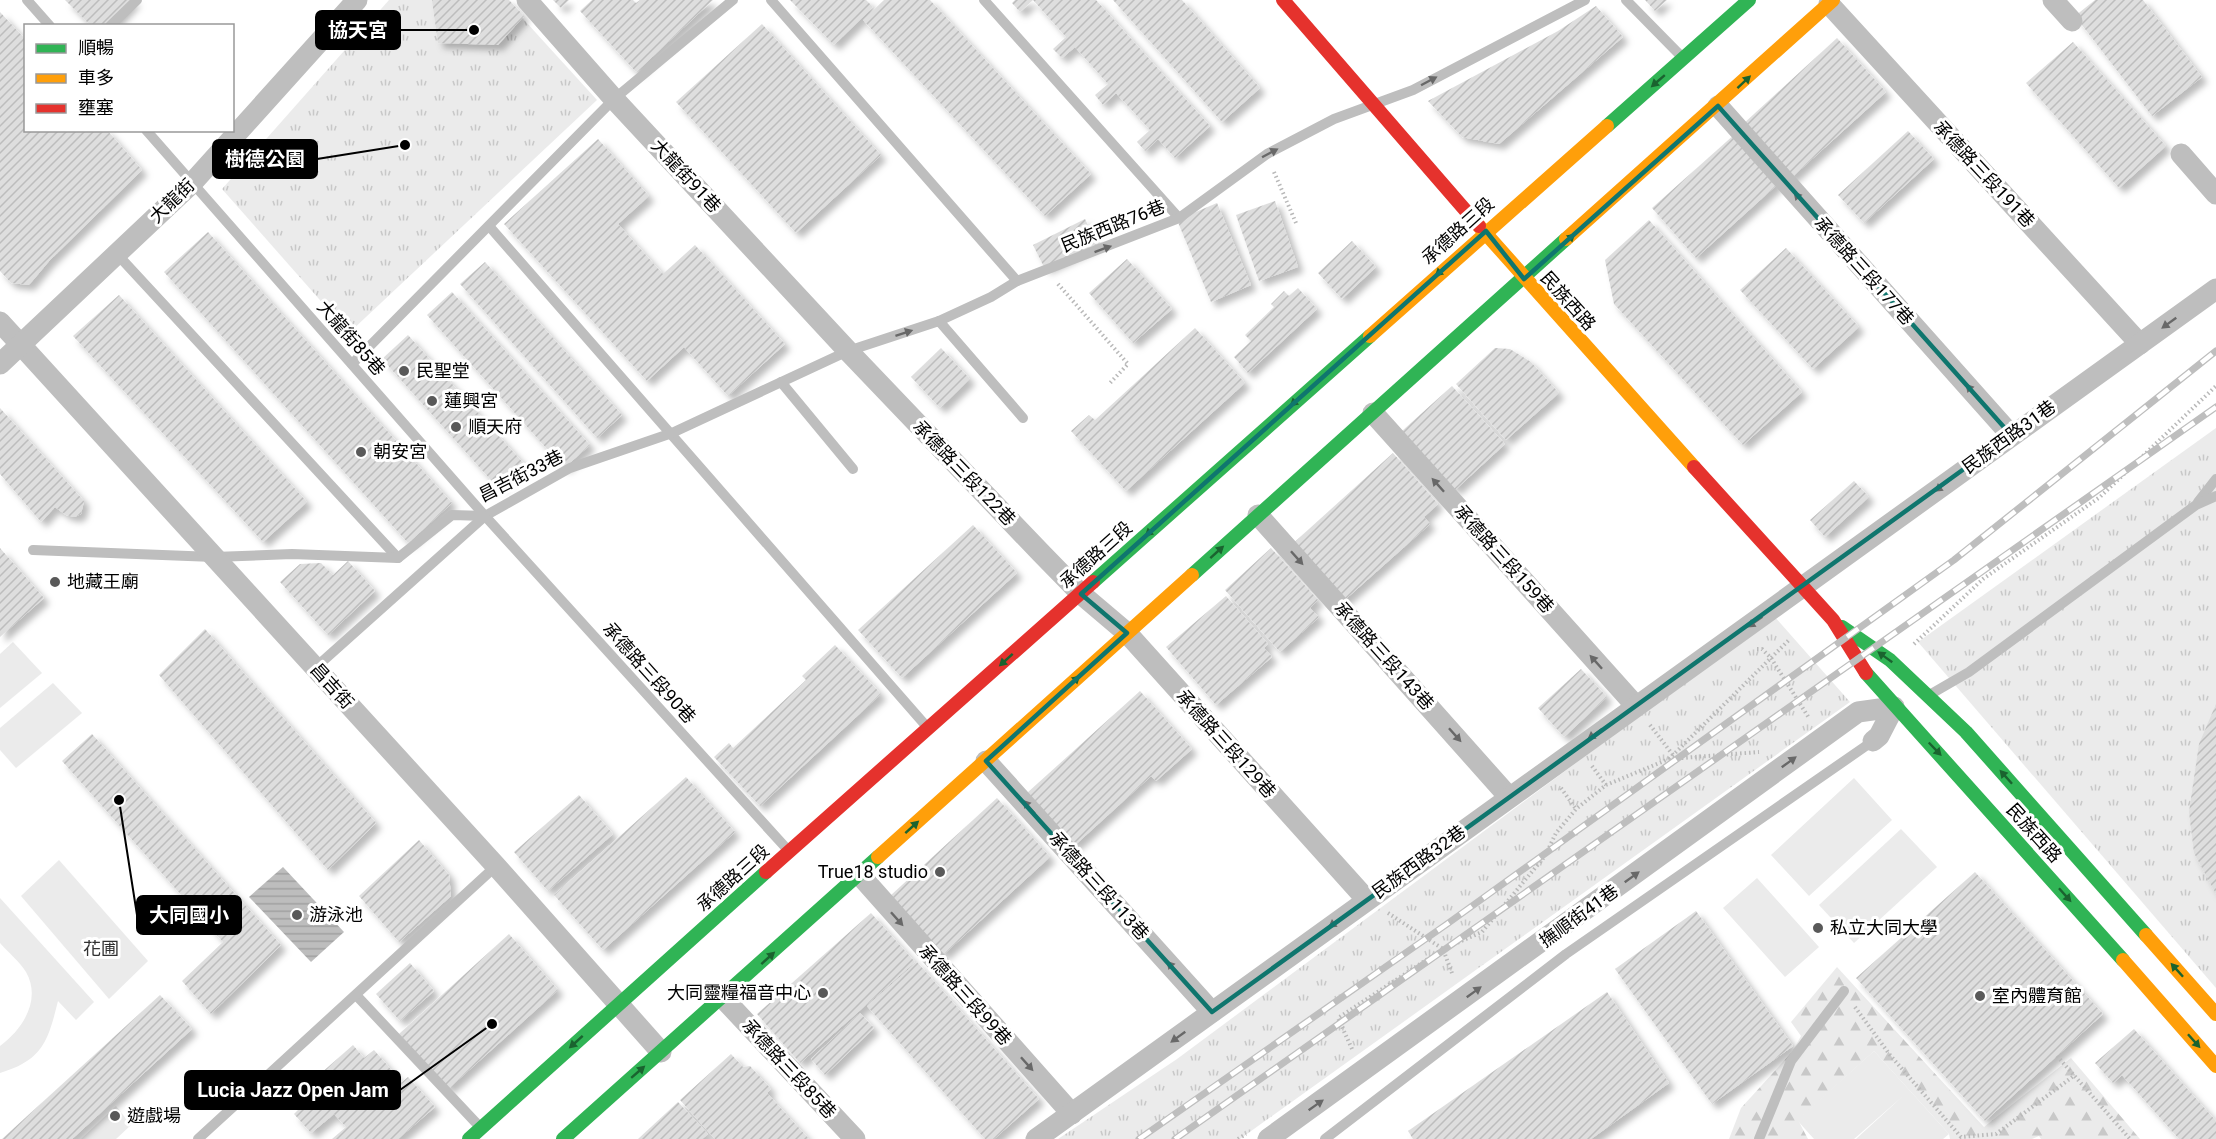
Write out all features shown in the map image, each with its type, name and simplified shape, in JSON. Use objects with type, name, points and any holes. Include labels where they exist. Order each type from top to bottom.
[{"type":"main road","name":"民族西路","points":[[1283,0],[1486,231],[1524,279],[1833,620],[1869,678],[1894,707],[1941,755],[2216,1066]]},
{"type":"main road","name":"承德路三段","points":[[469,1139],[619,1002],[929,730],[1486,231],[1749,0]]},
{"type":"main road","points":[[563,1139],[1718,106],[1831,2]]},
{"type":"main road","name":"民族西路","points":[[1833,620],[1890,660],[1966,732],[2216,1014]]},
{"type":"street","name":"大龍街","points":[[0,364],[193,182],[357,0]]},
{"type":"street","name":"大龍街91巷","points":[[527,0],[614,99],[848,351]]},
{"type":"street","points":[[2053,0],[2072,21]]},
{"type":"street","name":"承德路三段191巷","points":[[1831,2],[2140,344]]},
{"type":"street","name":"承德路三段177巷","points":[[1718,106],[2011,435]]},
{"type":"street","points":[[2181,154],[2216,194]]},
{"type":"street","name":"民族西路31巷","points":[[1802,587],[2216,289]]},
{"type":"street","name":"昌吉街","points":[[0,322],[496,866],[661,1052]]},
{"type":"street","name":"承德路三段122巷","points":[[848,351],[1081,594]]},
{"type":"street","name":"承德路三段159巷","points":[[1373,413],[1635,705]]},
{"type":"street","name":"承德路三段143巷","points":[[1258,515],[1509,797]]},
{"type":"street","name":"民族西路32巷","points":[[1036,1139],[1635,705],[1802,587]]},
{"type":"street","name":"承德路三段129巷","points":[[1081,594],[1127,633],[1367,900]]},
{"type":"street","points":[[1873,741],[1879,736],[1894,707]]},
{"type":"street","name":"撫順街41巷","points":[[1268,1139],[1858,712],[1894,707]]},
{"type":"street","name":"承德路三段113巷","points":[[986,760],[1212,1012]]},
{"type":"street","name":"承德路三段99巷","points":[[859,874],[1072,1114]]},
{"type":"street","name":"承德路三段85巷","points":[[723,998],[855,1139]]},
{"type":"lane","points":[[27,0],[48,24]]},
{"type":"lane","points":[[112,24],[136,0]]},
{"type":"lane","points":[[352,364],[614,99],[733,0]]},
{"type":"lane","points":[[771,0],[1017,280]]},
{"type":"lane","points":[[984,0],[1179,218]]},
{"type":"lane","name":"民族西路76巷","points":[[781,382],[848,351],[939,321],[991,297],[1017,280],[1179,218],[1267,154],[1334,119],[1413,90],[1585,0]]},
{"type":"lane","points":[[1626,0],[1683,58]]},
{"type":"lane","name":"大龍街85巷","points":[[148,132],[485,516]]},
{"type":"lane","points":[[489,226],[929,730]]},
{"type":"lane","points":[[117,254],[398,558]]},
{"type":"lane","points":[[939,321],[1023,418]]},
{"type":"lane","points":[[781,382],[853,469]]},
{"type":"lane","name":"昌吉街33巷","points":[[398,558],[452,515],[485,516],[570,468],[672,433],[781,382]]},
{"type":"lane","points":[[2196,505],[2216,479]]},
{"type":"lane","points":[[1894,707],[1929,695],[1969,672],[2196,505],[2216,496]]},
{"type":"lane","points":[[315,668],[485,516]]},
{"type":"lane","name":"承德路三段90巷","points":[[485,516],[790,852]]},
{"type":"lane","points":[[33,550],[214,557],[292,554],[398,558]]},
{"type":"lane","points":[[1325,1139],[1566,954],[1873,741]]},
{"type":"lane","points":[[198,1139],[496,866]]},
{"type":"lane","points":[[1759,1139],[1791,1061],[1844,991]]},
{"type":"lane","points":[[356,995],[482,1128]]},
{"type":"path","points":[[1267,154],[1296,223]]},
{"type":"path","points":[[1046,270],[1128,364],[1109,384]]},
{"type":"path","points":[[1913,645],[1983,579],[2100,497],[2216,386]]},
{"type":"path","points":[[1669,759],[1789,640]]},
{"type":"path","points":[[1649,724],[1673,755]]},
{"type":"path","points":[[1354,1053],[1338,1018],[1443,949],[1482,932],[1545,856],[1556,833],[1576,809],[1606,785],[1669,759],[1759,752]]},
{"type":"path","points":[[1592,766],[1606,785]]},
{"type":"path","points":[[1561,788],[1576,809]]},
{"type":"path","points":[[1388,913],[1443,949]]},
{"type":"path","points":[[1844,991],[1890,1056],[1961,1137],[1996,1134],[2075,1075]]},
{"type":"path","points":[[2056,1056],[2130,1139]]},
{"type":"highlighted area","points":[[1718,106],[2011,435],[1212,1012],[986,761],[1127,633],[1081,594],[1486,231],[1524,279]]},
{"type":"green space","points":[[389,0],[506,0],[597,100],[349,333],[222,189]]},
{"type":"green space","points":[[2216,428],[2216,988],[1918,642]]},
{"type":"green space","points":[[1774,616],[1850,702],[1240,1139],[1058,1139],[1177,1059]]},
{"type":"green space","points":[[13,642],[42,673],[0,708],[0,654]]},
{"type":"green space","points":[[53,683],[82,713],[16,768],[0,750],[0,728]]},
{"type":"green space","points":[[1854,778],[1892,820],[1809,896],[1771,855]]},
{"type":"green space","points":[[1901,829],[1937,867],[1854,943],[1819,905]]},
{"type":"green space","name":"花圃","points":[[59,860],[148,961],[109,999],[21,896]]},
{"type":"green space","points":[[1757,878],[1819,947],[1785,977],[1723,908]]},
{"type":"green space","points":[[0,898],[94,1002],[76,1020],[58,1001],[47,1038],[35,1055],[26,1062],[0,1073],[0,1046],[16,1032],[22,1023],[31,1004],[32,993],[26,972],[0,943]]},
{"type":"green space","points":[[1837,967],[1984,1127],[2071,1058],[2140,1139],[2041,1139],[2039,1136],[2032,1139],[1950,1139],[1949,1134],[1874,1051],[1798,1120],[1808,1139],[1729,1139],[1741,1108],[1792,1052],[1801,1036],[1791,1022]]},
{"type":"green space","points":[[1874,1051],[1949,1134],[1943,1139],[1856,1139],[1903,1096],[1854,1139],[1814,1139],[1797,1120]]},
{"type":"green space","name":"遊戲場","points":[[116,1106],[131,1125],[116,1139],[81,1139]]},
{"type":"shaded area","name":"游泳池","points":[[283,867],[344,932],[311,962],[249,897]]},
{"type":"building","points":[[65,0],[136,0],[114,24],[89,24]]},
{"type":"building","points":[[432,0],[509,0],[524,16],[498,45],[438,43]]},
{"type":"building","points":[[553,0],[569,0],[561,8]]},
{"type":"building","points":[[592,0],[633,0],[636,3],[640,0],[713,0],[636,72],[580,11]]},
{"type":"building","points":[[790,0],[866,0],[873,7],[834,45]]},
{"type":"building","points":[[884,0],[930,0],[1091,174],[1045,216],[863,20]]},
{"type":"building","points":[[1015,0],[1033,0],[1020,12],[1012,3]]},
{"type":"building","points":[[1033,0],[1096,0],[1210,126],[1175,158],[1158,139],[1145,151],[1137,142],[1150,130],[1116,93],[1103,105],[1095,95],[1108,84],[1075,47],[1062,58],[1053,49],[1066,37]]},
{"type":"building","points":[[1113,0],[1182,0],[1260,88],[1222,122]]},
{"type":"building","points":[[1645,0],[1667,0],[1655,11]]},
{"type":"building","points":[[2095,0],[2143,0],[2202,77],[2152,116],[2075,16]]},
{"type":"building","points":[[1596,6],[1623,37],[1499,144],[1462,137],[1428,101],[1558,31]]},
{"type":"building","points":[[0,12],[24,38],[24,132],[109,132],[142,170],[49,261],[29,285],[11,283],[0,271]]},
{"type":"building","points":[[762,24],[881,155],[796,233],[676,102]]},
{"type":"building","points":[[1837,38],[1886,92],[1790,179],[1742,125]]},
{"type":"building","points":[[2073,42],[2166,146],[2119,188],[2026,83]]},
{"type":"building","points":[[1908,131],[1934,159],[1864,223],[1838,195]]},
{"type":"building","points":[[1735,134],[1779,183],[1696,258],[1652,208]]},
{"type":"building","points":[[598,139],[649,196],[618,224],[663,274],[695,245],[785,344],[728,396],[684,347],[647,381],[504,224]]},
{"type":"building","points":[[1275,201],[1298,267],[1259,281],[1236,215]]},
{"type":"building","points":[[1217,203],[1251,285],[1211,302],[1177,220]]},
{"type":"building","points":[[1085,219],[1097,244],[1045,269],[1033,245]]},
{"type":"building","points":[[1649,220],[1802,392],[1743,445],[1614,304],[1605,260]]},
{"type":"building","points":[[208,232],[452,503],[408,543],[164,272]]},
{"type":"building","points":[[1352,241],[1376,267],[1342,299],[1318,273]]},
{"type":"building","points":[[1786,248],[1859,327],[1813,369],[1740,290]]},
{"type":"building","points":[[1127,259],[1172,309],[1133,343],[1089,293]]},
{"type":"building","points":[[485,262],[622,415],[597,438],[460,284]]},
{"type":"building","points":[[1298,288],[1317,309],[1248,373],[1234,357],[1251,341],[1245,335],[1274,307],[1271,304],[1284,291],[1289,296]]},
{"type":"building","points":[[452,292],[590,445],[564,468],[427,315]]},
{"type":"building","points":[[119,295],[307,502],[263,542],[73,336]]},
{"type":"building","points":[[1195,328],[1245,383],[1126,491],[1071,431],[1089,415],[1095,420]]},
{"type":"building","points":[[408,335],[525,465],[498,488],[382,359]]},
{"type":"building","points":[[941,348],[970,379],[940,408],[911,377]]},
{"type":"building","points":[[1495,348],[1510,349],[1531,362],[1559,393],[1506,440],[1456,384]]},
{"type":"building","points":[[1452,386],[1505,444],[1455,490],[1402,431]]},
{"type":"building","points":[[0,408],[84,501],[81,514],[75,517],[66,515],[55,507],[41,522],[0,474]]},
{"type":"building","points":[[1393,453],[1438,504],[1424,517],[1430,524],[1339,605],[1288,548]]},
{"type":"building","points":[[1854,481],[1869,497],[1825,537],[1810,520]]},
{"type":"building","points":[[973,525],[1017,573],[902,678],[858,630]]},
{"type":"building","points":[[0,548],[44,598],[0,637]]},
{"type":"building","points":[[1271,548],[1318,600],[1310,608],[1319,617],[1280,652],[1225,590]]},
{"type":"building","points":[[348,561],[375,591],[328,635],[280,582],[300,564],[321,563],[333,575]]},
{"type":"building","points":[[1226,596],[1268,644],[1264,648],[1272,657],[1216,705],[1166,647]]},
{"type":"building","points":[[205,629],[376,823],[328,870],[159,675]]},
{"type":"building","points":[[835,645],[881,694],[760,806],[714,757],[729,743],[733,748],[806,680],[802,676]]},
{"type":"building","points":[[1581,669],[1607,697],[1564,737],[1538,708]]},
{"type":"building","points":[[1140,691],[1192,749],[1156,781],[1151,776],[1074,846],[1027,793]]},
{"type":"building","points":[[2216,704],[2216,894],[2194,853],[2189,812],[2199,744]]},
{"type":"building","points":[[92,734],[281,945],[211,1014],[182,981],[223,942],[62,761]]},
{"type":"building","points":[[686,777],[735,832],[603,950],[554,895]]},
{"type":"building","points":[[579,795],[613,834],[548,891],[514,852]]},
{"type":"building","points":[[997,798],[1050,857],[943,955],[890,896]]},
{"type":"building","points":[[419,840],[449,875],[451,896],[399,942],[359,896]]},
{"type":"building","name":"室內體育館","points":[[1975,872],[2103,1014],[1985,1121],[1856,978]]},
{"type":"building","points":[[1696,911],[1793,1046],[1712,1104],[1615,969]]},
{"type":"building","points":[[871,913],[915,962],[800,1063],[757,1014]]},
{"type":"building","points":[[509,934],[558,990],[448,1089],[399,1034]]},
{"type":"building","points":[[917,962],[1039,1099],[994,1139],[985,1139],[867,1006]]},
{"type":"building","points":[[410,963],[434,991],[400,1021],[376,994]]},
{"type":"building","points":[[1607,992],[1669,1083],[1591,1139],[1413,1139],[1408,1131]]},
{"type":"building","points":[[160,995],[192,1029],[72,1139],[2,1139]]},
{"type":"building","points":[[860,1013],[874,1028],[825,1075],[811,1059]]},
{"type":"building","points":[[2134,1029],[2216,1121],[2216,1139],[2179,1139],[2122,1075],[2113,1083],[2095,1063]]},
{"type":"building","points":[[353,1045],[364,1058],[374,1050],[402,1082],[408,1077],[435,1107],[398,1139],[332,1139],[346,1127],[334,1114],[311,1133],[294,1114],[302,1106],[294,1097]]},
{"type":"building","points":[[731,1054],[743,1067],[750,1066],[771,1089],[767,1093],[809,1139],[715,1139],[680,1100]]},
{"type":"building","points":[[678,1102],[708,1134],[702,1139],[638,1139]]},
{"type":"railway","points":[[1139,1139],[1447,924],[1954,560],[2216,351]]},
{"type":"railway","points":[[1175,1139],[2216,407]]},
{"type":"traffic: fast","points":[[1607,126],[1749,0]]},
{"type":"traffic: fast","points":[[1192,575],[1566,239]]},
{"type":"traffic: fast","points":[[1093,582],[1370,336]]},
{"type":"traffic: fast","points":[[1842,627],[1890,660],[1966,732],[2146,935]]},
{"type":"traffic: fast","points":[[1866,673],[2123,960]]},
{"type":"traffic: fast","points":[[563,1139],[878,857]]},
{"type":"traffic: fast","points":[[469,1139],[766,872]]},
{"type":"traffic: slow","points":[[1566,239],[1833,0]]},
{"type":"traffic: slow","points":[[1370,336],[1607,126]]},
{"type":"traffic: slow","points":[[1479,226],[1694,467]]},
{"type":"traffic: slow","points":[[878,857],[1192,575]]},
{"type":"traffic: slow","points":[[2146,935],[2216,1014]]},
{"type":"traffic: slow","points":[[2123,960],[2216,1066]]},
{"type":"traffic: jam","points":[[1283,0],[1479,226]]},
{"type":"traffic: jam","points":[[1694,467],[1833,620],[1866,673]]},
{"type":"traffic: jam","points":[[766,872],[1093,582]]},
{"type":"place","name":"協天宮","points":[[474,30]]},
{"type":"place","name":"樹德公園","points":[[405,145]]},
{"type":"place","name":"民聖堂","points":[[404,371]]},
{"type":"place","name":"蓮興宮","points":[[432,401]]},
{"type":"place","name":"順天府","points":[[456,427]]},
{"type":"place","name":"朝安宮","points":[[361,452]]},
{"type":"place","name":"地藏王廟","points":[[55,582]]},
{"type":"place","name":"大同國小","points":[[119,800]]},
{"type":"place","name":"True18 studio","points":[[940,872]]},
{"type":"place","name":"游泳池","points":[[297,915]]},
{"type":"place","name":"私立大同大學","points":[[1818,928]]},
{"type":"place","name":"大同靈糧福音中心","points":[[823,993]]},
{"type":"place","name":"室內體育館","points":[[1980,996]]},
{"type":"place","name":"Lucia Jazz Open Jam","points":[[492,1024]]},
{"type":"place","name":"遊戲場","points":[[115,1116]]}]
